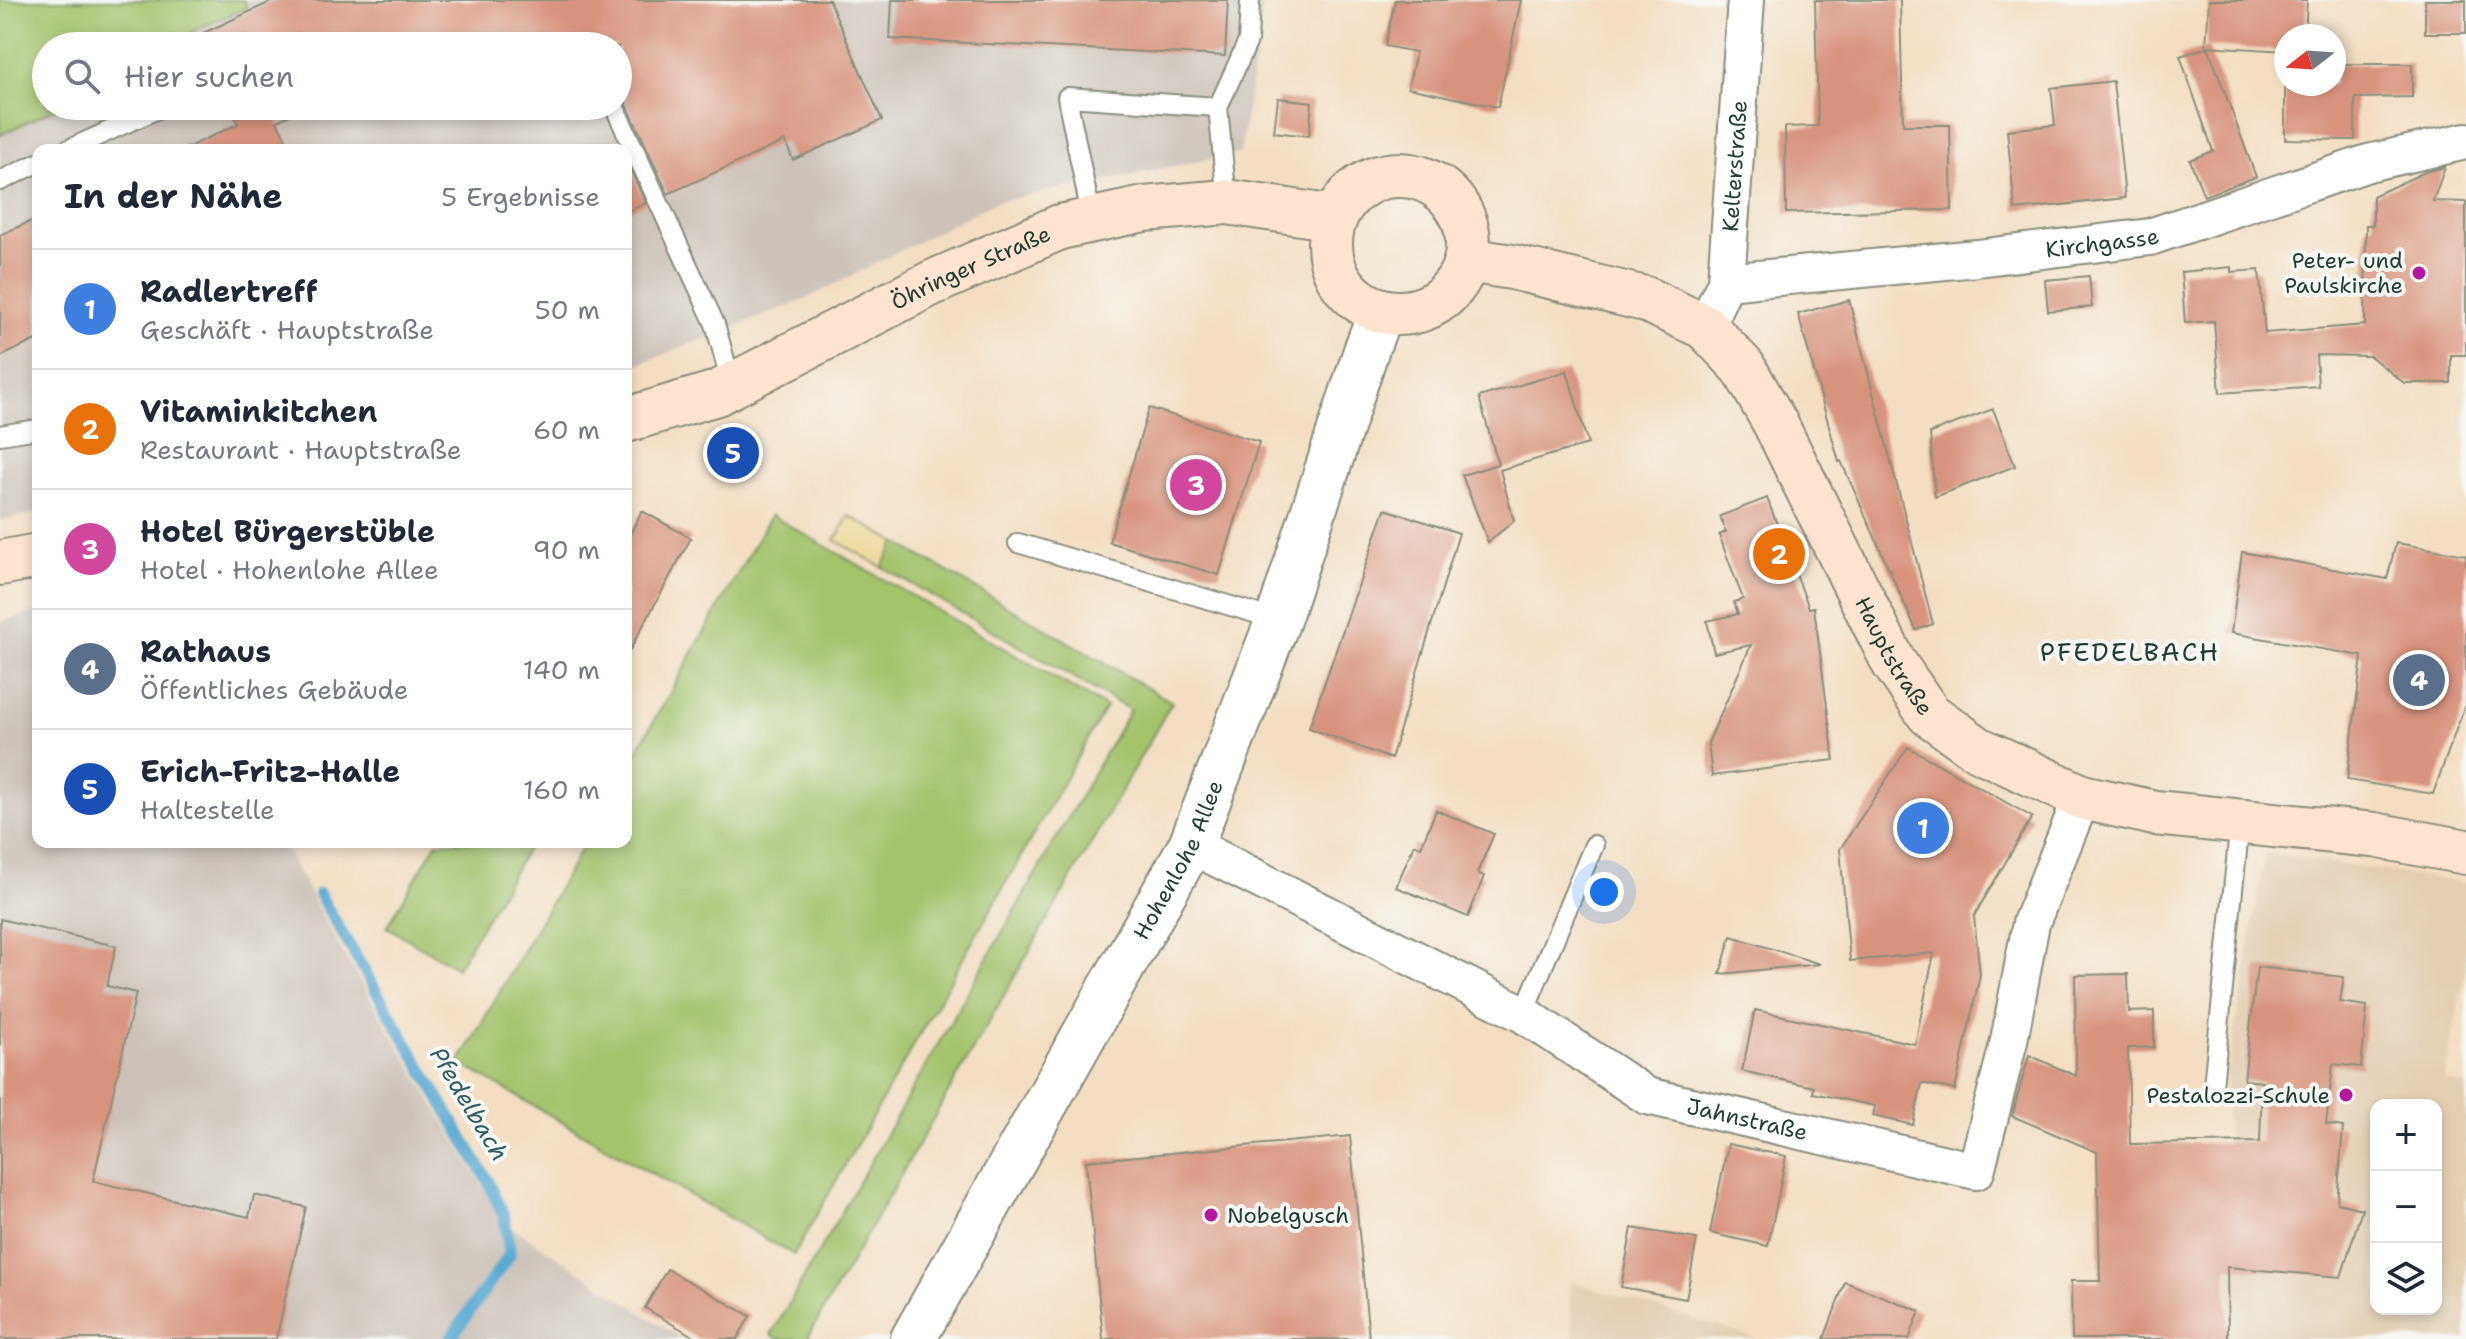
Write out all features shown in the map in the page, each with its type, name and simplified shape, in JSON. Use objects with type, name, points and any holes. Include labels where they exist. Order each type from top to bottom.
[{"type":"main road","points":[[1407,175],[1429,181],[1448,195],[1461,214],[1468,236],[1467,260],[1461,277],[1450,292],[1435,304],[1399,314],[1374,330],[1361,302],[1344,286],[1334,266],[1330,244],[1335,218],[1345,201],[1362,186],[1383,176],[1407,175]]},
{"type":"main road","name":"Öhringer Straße","points":[[632,418],[717,393],[932,283],[1060,227],[1144,209],[1227,202],[1335,218]]},
{"type":"main road","name":"Hauptstraße","points":[[1467,260],[1512,267],[1645,299],[1705,327],[1743,367],[1775,423],[1894,663],[1929,714],[1978,749],[2082,797],[2155,813],[2374,835],[2466,852]]},
{"type":"main road","points":[[0,563],[32,557]]},
{"type":"street","name":"Kelterstraße","points":[[1705,327],[1726,282],[1746,0]]},
{"type":"street","name":"Kirchgasse","points":[[1726,282],[1977,258],[2150,237],[2368,163],[2466,141]]},
{"type":"street","name":"Hohenlohe Allee","points":[[913,1339],[1191,845],[1278,620],[1374,330]]},
{"type":"street","name":"Jahnstraße","points":[[1191,845],[1523,1014],[1647,1096],[1976,1171],[2009,1041],[2031,923],[2082,797]]},
{"type":"lane","points":[[1227,202],[1218,107],[1248,41],[1250,0]]},
{"type":"lane","points":[[1092,220],[1067,97],[1218,107]]},
{"type":"lane","points":[[80,144],[133,120]]},
{"type":"lane","points":[[620,120],[632,144]]},
{"type":"lane","points":[[632,145],[715,324],[732,386]]},
{"type":"lane","points":[[0,181],[32,166]]},
{"type":"lane","points":[[0,435],[32,430]]},
{"type":"lane","points":[[1018,543],[1278,620]]},
{"type":"lane","points":[[2213,1086],[2240,822]]},
{"type":"lane","points":[[1523,1014],[1594,845]]},
{"type":"shaded area","points":[[0,0],[1264,0],[1240,153],[995,202],[806,299],[632,367],[632,144],[32,144],[32,514],[0,520]]},
{"type":"shaded area","points":[[32,613],[32,848],[285,848],[334,938],[504,1222],[682,1339],[0,1339],[0,622]]},
{"type":"shaded area","name":"Pestalozzi-Schule","points":[[2265,853],[2466,883],[2466,966],[2444,1080],[2466,1085],[2466,1339],[2230,1339],[2226,1082]]},
{"type":"shaded area","points":[[1569,1281],[1758,1339],[1573,1339]]},
{"type":"green space","points":[[0,0],[243,0],[247,8],[193,32],[32,32],[32,120],[0,135]]},
{"type":"green space","points":[[771,515],[1106,707],[794,1255],[459,1063],[582,848],[632,848],[632,759]]},
{"type":"green space","points":[[896,542],[1172,702],[807,1339],[778,1339],[771,1335],[1130,710],[882,567]]},
{"type":"green space","points":[[433,848],[527,848],[457,968],[387,927]]},
{"type":"sand","points":[[849,516],[896,542],[882,567],[835,540]]},
{"type":"building","points":[[275,0],[829,0],[882,120],[793,160],[785,141],[668,194],[632,116],[632,32],[206,32]]},
{"type":"building","points":[[892,0],[1228,0],[1225,56],[890,39]]},
{"type":"building","points":[[1395,0],[1521,0],[1498,107],[1408,88],[1416,52],[1385,46]]},
{"type":"building","points":[[1815,0],[1900,0],[1903,125],[1950,125],[1952,210],[1786,213],[1785,127],[1818,126]]},
{"type":"building","points":[[2209,0],[2307,0],[2306,24],[2274,24],[2274,50],[2206,46]]},
{"type":"building","points":[[2425,0],[2466,0],[2466,33],[2425,33]]},
{"type":"building","points":[[2208,47],[2256,177],[2204,196],[2190,160],[2213,151],[2180,56]]},
{"type":"building","points":[[2346,64],[2412,64],[2412,97],[2355,98],[2355,140],[2285,139],[2285,96],[2346,96]]},
{"type":"building","points":[[2113,81],[2125,198],[2015,210],[2007,130],[2055,125],[2051,88]]},
{"type":"building","points":[[1278,98],[1312,102],[1309,136],[1274,132]]},
{"type":"building","points":[[236,120],[279,120],[288,144],[195,144],[238,124]]},
{"type":"building","points":[[2445,167],[2433,201],[2466,202],[2466,355],[2451,355],[2451,383],[2404,383],[2370,356],[2316,355],[2318,386],[2220,393],[2214,321],[2185,323],[2181,272],[2231,267],[2231,272],[2259,270],[2265,333],[2365,325],[2366,225],[2373,225],[2373,196],[2425,172]]},
{"type":"building","points":[[632,173],[646,203],[632,209]]},
{"type":"building","points":[[32,221],[32,342],[0,357],[0,235]]},
{"type":"building","points":[[2089,276],[2092,307],[2048,311],[2045,280]]},
{"type":"building","points":[[1849,300],[1933,624],[1916,630],[1839,462],[1798,314]]},
{"type":"building","points":[[1567,371],[1588,444],[1500,470],[1514,521],[1488,542],[1462,475],[1498,464],[1479,397]]},
{"type":"building","points":[[1149,408],[1259,442],[1219,575],[1109,542]]},
{"type":"building","points":[[1993,409],[2015,466],[1935,497],[1930,433]]},
{"type":"building","points":[[1767,498],[1809,608],[1814,607],[1834,760],[1712,776],[1708,743],[1751,645],[1714,653],[1707,621],[1738,614],[1734,602],[1743,599],[1719,535],[1726,532],[1720,516]]},
{"type":"building","points":[[1385,509],[1459,533],[1391,759],[1309,728]]},
{"type":"building","points":[[642,511],[691,538],[632,646],[632,530]]},
{"type":"building","points":[[2396,543],[2466,555],[2466,702],[2433,794],[2347,780],[2362,656],[2231,633],[2242,552],[2387,579]]},
{"type":"building","points":[[1908,747],[2032,817],[1974,916],[1980,975],[1955,1090],[1922,1083],[1913,1125],[1873,1116],[1875,1106],[1813,1093],[1814,1087],[1742,1071],[1755,1010],[1915,1044],[1934,953],[1850,961],[1840,849]]},
{"type":"building","points":[[1436,810],[1494,834],[1477,873],[1484,876],[1468,917],[1396,887],[1414,844],[1421,847]]},
{"type":"building","points":[[0,919],[116,946],[107,986],[136,993],[93,1181],[249,1217],[254,1195],[306,1207],[276,1339],[0,1339]]},
{"type":"building","points":[[1731,936],[1820,964],[1720,974]]},
{"type":"building","points":[[2257,967],[2344,977],[2340,1002],[2367,1006],[2361,1067],[2333,1064],[2326,1124],[2343,1127],[2337,1203],[2362,1209],[2341,1277],[2227,1267],[2228,1339],[2072,1339],[2071,1281],[2100,1281],[2097,1152],[2012,1116],[2029,1055],[2076,1076],[2075,975],[2128,974],[2129,1012],[2154,1011],[2154,1047],[2128,1048],[2130,1144],[2260,1142],[2262,1082],[2244,1080]]},
{"type":"building","name":"Nobelgusch","points":[[1350,1136],[1369,1339],[1103,1339],[1086,1161]]},
{"type":"building","points":[[1728,1144],[1786,1156],[1768,1246],[1710,1233]]},
{"type":"building","points":[[1632,1228],[1697,1239],[1686,1299],[1621,1287]]},
{"type":"building","points":[[667,1269],[750,1316],[737,1339],[698,1339],[645,1308]]},
{"type":"building","points":[[1845,1282],[1920,1311],[1909,1339],[1824,1339]]},
{"type":"waterway","name":"Pfedelbach","points":[[319,894],[487,1179],[504,1216],[510,1254],[450,1339]]},
{"type":"place","name":"Peter- und Paulskirche","points":[[2419,273]]},
{"type":"place","name":"Erich-Fritz-Halle","points":[[733,453]]},
{"type":"place","name":"Hotel Bürgerstüble","points":[[1196,485]]},
{"type":"place","name":"Vitaminkitchen","points":[[1779,554]]},
{"type":"place","name":"Rathaus","points":[[2419,680]]},
{"type":"place","name":"Radlertreff","points":[[1923,828]]},
{"type":"place","name":"Pestalozzi-Schule","points":[[2346,1095]]},
{"type":"place","name":"Nobelgusch","points":[[1211,1215]]},
{"type":"district","name":"PFEDELBACH","points":[[2130,651]]}]
